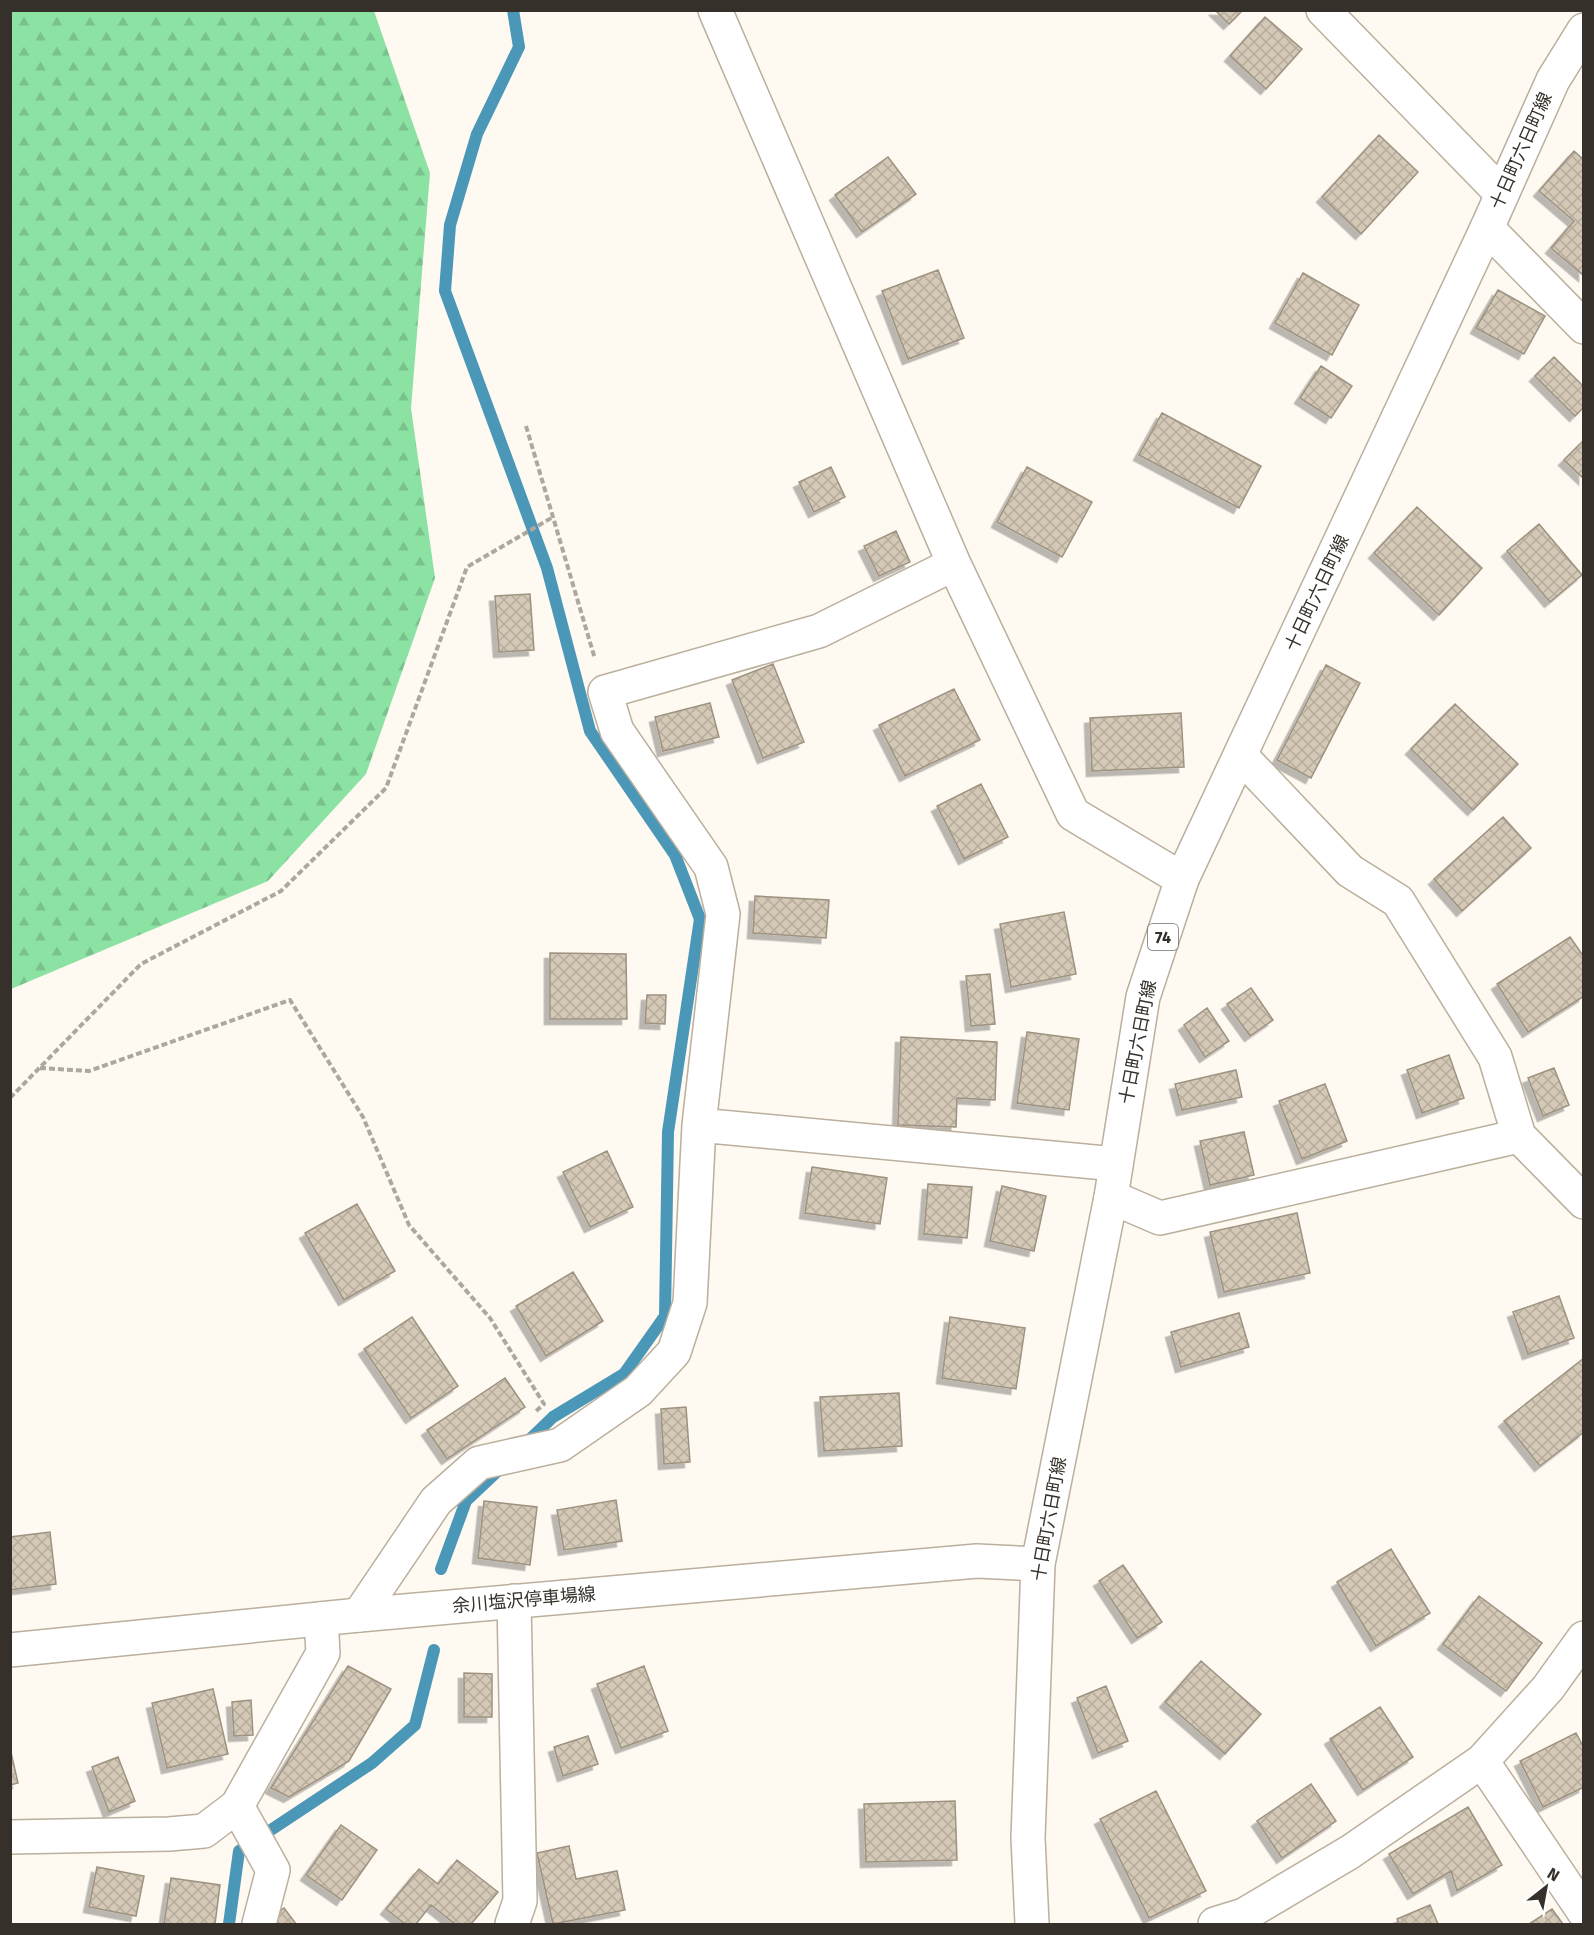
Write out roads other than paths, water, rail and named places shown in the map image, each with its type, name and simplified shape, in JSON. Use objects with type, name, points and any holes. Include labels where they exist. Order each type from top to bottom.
[{"type":"street","points":[[715,10],[954,564],[1073,814],[1182,879]]},
{"type":"street","points":[[1323,10],[1502,194]]},
{"type":"street","name":"十日町六日町線","points":[[1032,1924],[1028,1838],[1038,1564],[1111,1197],[1143,997],[1182,879],[1487,228],[1553,80],[1584,30]]},
{"type":"street","points":[[1487,228],[1584,327]]},
{"type":"street","points":[[359,1615],[436,1501],[479,1463],[560,1445],[638,1391],[674,1352],[690,1303],[699,1125],[723,914],[711,867],[616,731],[605,692],[819,631],[954,564]]},
{"type":"street","points":[[1241,756],[1350,871],[1398,901],[1495,1057],[1519,1136],[1584,1202]]},
{"type":"street","points":[[699,1125],[1116,1164]]},
{"type":"street","points":[[1111,1197],[1160,1218],[1519,1136]]},
{"type":"street","name":"余川塩沢停車場線","points":[[10,1650],[359,1615],[977,1561],[1038,1564]]},
{"type":"street","points":[[512,1924],[520,1901],[514,1601]]},
{"type":"street","points":[[10,1838],[204,1831],[237,1806],[323,1653],[321,1619]]},
{"type":"street","points":[[1215,1924],[1244,1915],[1350,1852],[1482,1761],[1548,1688],[1584,1638]]},
{"type":"street","points":[[1482,1761],[1584,1912]]},
{"type":"street","points":[[237,1806],[273,1870],[260,1924]]},
{"type":"waterway","points":[[513,10],[519,47],[477,134],[450,225],[445,291],[547,568],[590,731],[675,855],[700,919],[668,1132],[665,1316],[624,1374],[553,1417],[526,1443]]},
{"type":"waterway","points":[[441,1569],[466,1501],[501,1468]]},
{"type":"waterway","points":[[229,1924],[239,1851],[372,1763],[415,1725],[434,1650]]}]
